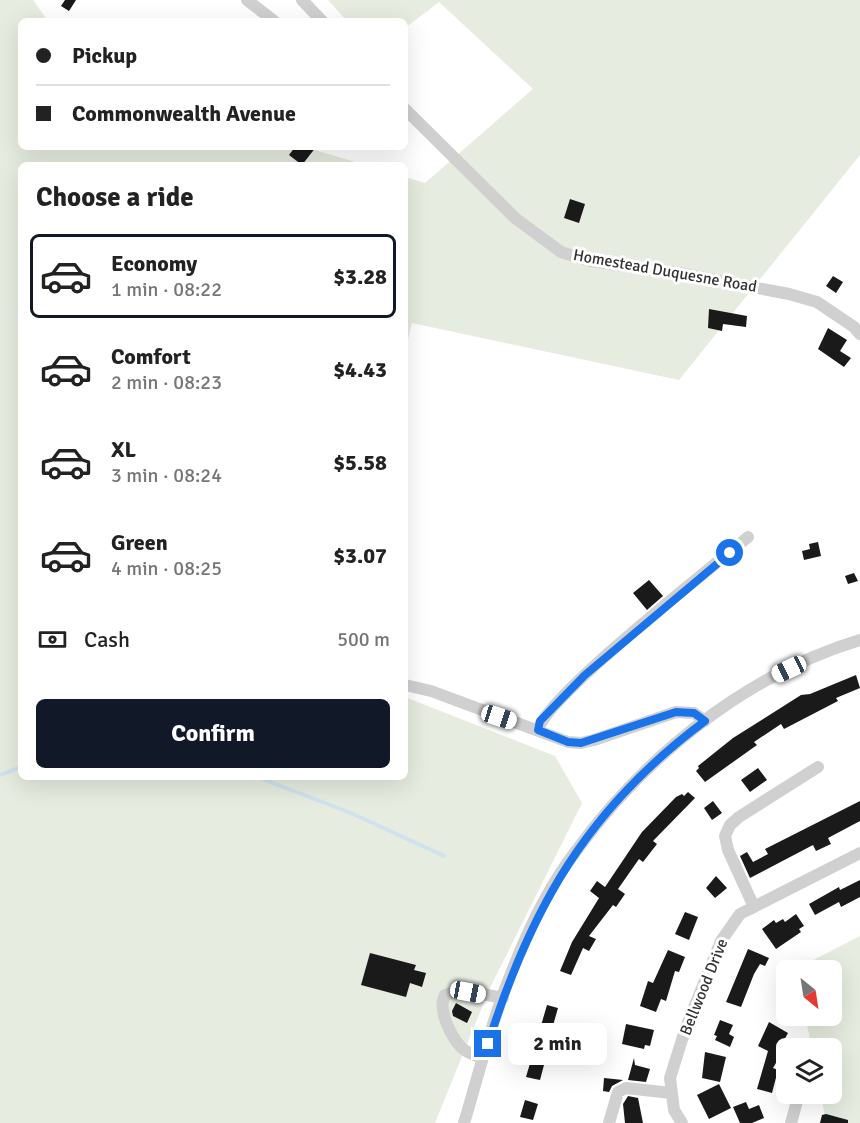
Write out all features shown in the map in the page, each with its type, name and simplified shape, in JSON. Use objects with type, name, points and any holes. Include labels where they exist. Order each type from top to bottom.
[{"type":"street","points":[[247,0],[270,18]]},
{"type":"street","points":[[302,0],[319,18]]},
{"type":"street","name":"Homestead Duquesne Road","points":[[408,112],[515,218],[561,252],[590,261],[684,274],[789,294],[817,302],[860,334]]},
{"type":"street","points":[[538,730],[547,713],[585,675],[748,537]]},
{"type":"street","points":[[464,1123],[511,972],[531,929],[576,850],[640,776],[666,750],[705,721],[769,679],[860,640]]},
{"type":"street","points":[[408,686],[431,691],[568,742],[581,743],[676,712],[694,713],[705,721]]},
{"type":"street","points":[[754,907],[728,850],[725,836],[739,817],[818,767]]},
{"type":"street","name":"Bellwood Drive","points":[[682,1123],[674,1110],[670,1078],[685,1029],[721,940],[740,914],[860,853]]},
{"type":"street","points":[[483,1058],[460,1047],[442,1011],[441,1002],[445,995],[462,990],[503,998]]},
{"type":"street","points":[[609,1123],[618,1092],[626,1088],[671,1093]]},
{"type":"street","points":[[791,1123],[797,1104]]},
{"type":"shaded area","points":[[0,0],[33,0],[46,18],[18,18],[18,150],[315,150],[355,162],[18,162],[18,780],[408,780],[408,698],[555,756],[582,803],[489,990],[435,1123],[0,1123]]},
{"type":"shaded area","points":[[328,0],[860,0],[860,155],[679,380],[412,323],[408,339],[408,178],[425,183],[533,89],[439,2],[408,26],[408,18],[344,18]]},
{"type":"shaded area","points":[[860,936],[860,1123],[826,1123],[823,1104],[842,1104],[842,1038],[810,1038],[807,1026],[842,1026],[842,960],[813,960]]},
{"type":"building","points":[[65,0],[76,0],[69,11],[61,6]]},
{"type":"building","points":[[293,150],[314,150],[304,162],[298,162],[289,155]]},
{"type":"building","points":[[570,199],[585,204],[579,223],[564,218]]},
{"type":"building","points":[[833,276],[843,282],[836,293],[826,286]]},
{"type":"building","points":[[709,309],[747,316],[746,327],[723,324],[722,331],[708,328]]},
{"type":"building","points":[[828,328],[847,340],[840,351],[851,358],[844,367],[818,349]]},
{"type":"building","points":[[818,542],[821,556],[804,560],[802,551],[810,549],[809,544]]},
{"type":"building","points":[[854,573],[858,581],[848,584],[845,576]]},
{"type":"building","points":[[649,580],[663,596],[647,610],[633,593]]},
{"type":"building","points":[[856,675],[860,688],[836,698],[838,701],[784,729],[781,724],[754,742],[757,745],[705,782],[696,771],[698,766],[733,738],[801,695],[810,694]]},
{"type":"building","points":[[758,768],[767,780],[750,792],[741,780]]},
{"type":"building","points":[[688,792],[695,798],[653,841],[657,844],[643,862],[639,859],[618,889],[625,894],[616,907],[613,905],[589,936],[596,939],[589,951],[583,948],[571,975],[560,971],[572,942],[599,898],[590,891],[597,881],[605,887],[642,832],[676,797],[682,794],[684,796]]},
{"type":"building","points":[[713,801],[722,813],[712,820],[704,808]]},
{"type":"building","points":[[860,801],[860,821],[828,838],[831,844],[816,851],[813,845],[750,878],[740,856],[747,852],[753,862],[768,854],[765,849]]},
{"type":"building","points":[[716,876],[727,888],[715,898],[706,888]]},
{"type":"building","points":[[860,880],[860,897],[841,907],[839,902],[815,915],[809,904],[839,887],[840,890]]},
{"type":"building","points":[[685,912],[698,917],[689,940],[675,934]]},
{"type":"building","points":[[796,914],[804,926],[799,929],[801,932],[776,949],[762,929],[774,920],[776,923],[783,919],[785,922]]},
{"type":"building","points":[[748,949],[769,958],[765,966],[760,964],[754,974],[741,1007],[726,1002]]},
{"type":"building","points":[[668,950],[685,957],[679,972],[675,971],[666,1001],[661,999],[656,1012],[640,1006],[648,981],[653,983]]},
{"type":"building","points":[[370,953],[416,965],[414,970],[426,973],[422,987],[410,983],[406,997],[361,985]]},
{"type":"building","points":[[456,1003],[472,1012],[467,1023],[453,1016],[452,1011]]},
{"type":"building","points":[[547,1005],[558,1008],[542,1064],[544,1065],[540,1080],[526,1077]]},
{"type":"building","points":[[720,1020],[733,1025],[729,1034],[734,1037],[730,1047],[715,1040],[717,1036],[714,1035]]},
{"type":"building","points":[[769,1022],[788,1033],[785,1038],[776,1038],[776,1063],[773,1068],[776,1069],[776,1078],[772,1093],[757,1089],[768,1051],[758,1046]]},
{"type":"building","points":[[626,1024],[654,1030],[650,1046],[645,1045],[644,1049],[622,1044]]},
{"type":"building","points":[[705,1052],[726,1057],[720,1082],[702,1078]]},
{"type":"building","points":[[634,1058],[635,1065],[650,1069],[646,1082],[628,1080]]},
{"type":"building","points":[[604,1078],[623,1080],[612,1086],[609,1092],[603,1091]]},
{"type":"building","points":[[719,1084],[731,1108],[709,1119],[697,1095]]},
{"type":"building","points":[[628,1096],[638,1098],[643,1123],[625,1123],[623,1104]]},
{"type":"building","points":[[525,1100],[538,1104],[533,1120],[520,1117]]},
{"type":"building","points":[[746,1102],[749,1109],[759,1105],[764,1118],[752,1123],[740,1123],[733,1107]]},
{"type":"building","points":[[822,1115],[848,1120],[848,1123],[820,1123]]},
{"type":"waterway","points":[[0,775],[18,768]]},
{"type":"waterway","points":[[265,780],[351,813],[444,856]]},
{"type":"route","points":[[488,1044],[511,972],[551,890],[576,850],[640,776],[666,750],[705,721],[694,713],[676,712],[581,743],[568,742],[538,730],[540,721],[585,675],[730,553]]}]
